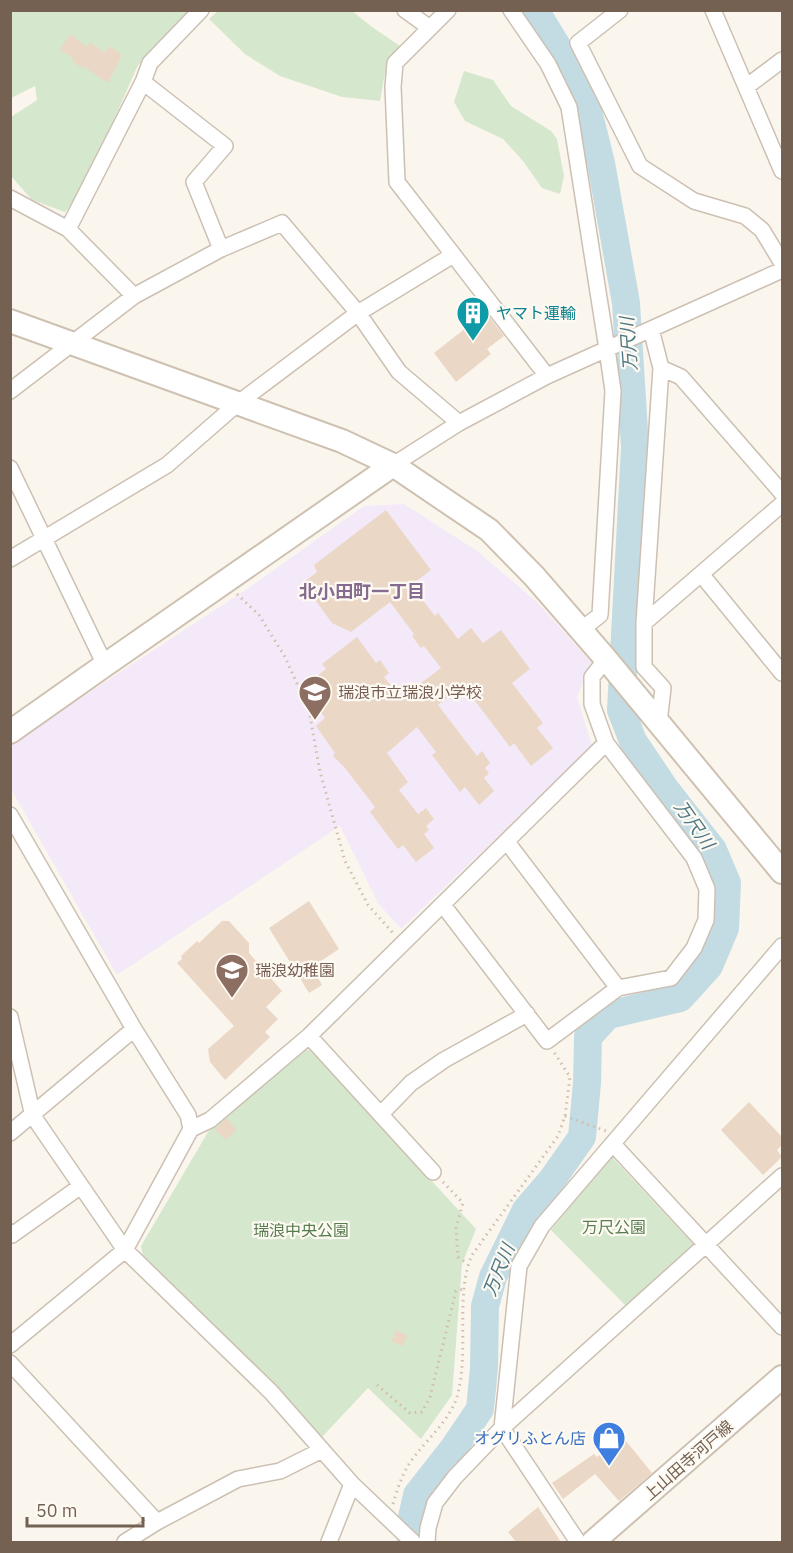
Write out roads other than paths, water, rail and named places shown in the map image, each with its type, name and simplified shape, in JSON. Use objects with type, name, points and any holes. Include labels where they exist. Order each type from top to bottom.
[{"type":"street","points":[[68,229],[143,82],[150,63],[201,10]]},
{"type":"street","points":[[405,10],[430,28]]},
{"type":"street","points":[[448,10],[395,63],[393,87],[397,182],[548,376]]},
{"type":"street","points":[[511,10],[548,64],[569,107],[613,391],[600,615],[581,630]]},
{"type":"street","points":[[620,10],[578,43],[640,166],[694,201],[744,216],[762,230],[783,262]]},
{"type":"street","points":[[713,10],[783,171]]},
{"type":"street","points":[[746,87],[783,60]]},
{"type":"street","points":[[143,82],[225,146],[194,182],[221,249]]},
{"type":"street","points":[[10,198],[68,229],[134,296]]},
{"type":"street","points":[[10,391],[134,296],[221,249],[282,224],[358,313],[399,372],[459,423]]},
{"type":"street","points":[[10,559],[167,465],[237,404],[358,313],[453,255]]},
{"type":"street","points":[[10,732],[393,465],[459,423],[548,376],[783,270]]},
{"type":"street","points":[[10,321],[342,441],[393,465],[489,530],[534,576],[606,659],[783,872]]},
{"type":"street","points":[[651,329],[661,368],[644,623],[644,667],[663,688],[659,722]]},
{"type":"street","points":[[661,368],[681,377],[783,493]]},
{"type":"street","points":[[10,468],[105,665]]},
{"type":"street","points":[[644,623],[783,504]]},
{"type":"street","points":[[701,574],[783,673]]},
{"type":"street","points":[[443,905],[547,1041],[618,988],[671,978],[694,948],[706,921],[707,889],[694,858],[606,743],[592,704],[592,677],[606,659]]},
{"type":"street","points":[[10,1345],[125,1250],[191,1129],[210,1120],[309,1036],[606,743]]},
{"type":"street","points":[[10,815],[134,1029],[188,1115],[191,1129]]},
{"type":"street","points":[[507,842],[618,988]]},
{"type":"street","points":[[578,1542],[501,1428],[519,1266],[542,1226],[783,946]]},
{"type":"street","points":[[381,1114],[411,1083],[444,1060],[526,1014]]},
{"type":"street","points":[[10,1017],[33,1116],[125,1250],[271,1392],[352,1484],[413,1542]]},
{"type":"street","points":[[10,1133],[134,1029]]},
{"type":"street","points":[[309,1036],[433,1172]]},
{"type":"street","points":[[613,1144],[783,1327]]},
{"type":"street","points":[[426,1542],[435,1503],[455,1477],[501,1428],[783,1176]]},
{"type":"street","points":[[10,1232],[12,1235],[81,1186]]},
{"type":"street","points":[[10,1363],[157,1522]]},
{"type":"street","name":"上山田寺河戸線","points":[[593,1542],[783,1377]]},
{"type":"street","points":[[125,1542],[157,1522],[238,1479],[280,1471],[322,1450]]},
{"type":"street","points":[[329,1542],[352,1484]]},
{"type":"waterway","name":"万尺川","points":[[411,1542],[412,1517],[417,1495],[453,1449],[480,1409],[484,1368],[485,1306],[493,1277],[526,1210],[551,1181],[582,1137],[588,1037],[608,1015],[680,998],[709,966],[725,928],[727,883],[713,850],[666,790],[633,741],[621,710],[635,447],[626,303],[601,163],[582,87],[535,10]]},
{"type":"place","name":"ヤマト運輸","points":[[473,342]]},
{"type":"place","name":"瑞浪市立瑞浪小学校","points":[[315,721]]},
{"type":"place","name":"瑞浪幼稚園","points":[[232,999]]},
{"type":"place","name":"オグリふとん店","points":[[609,1467]]},
{"type":"district","name":"北小田町一丁目","points":[[362,592]]},
{"type":"park label","name":"万尺公園","points":[[614,1227]]},
{"type":"park label","name":"瑞浪中央公園","points":[[301,1230]]}]
